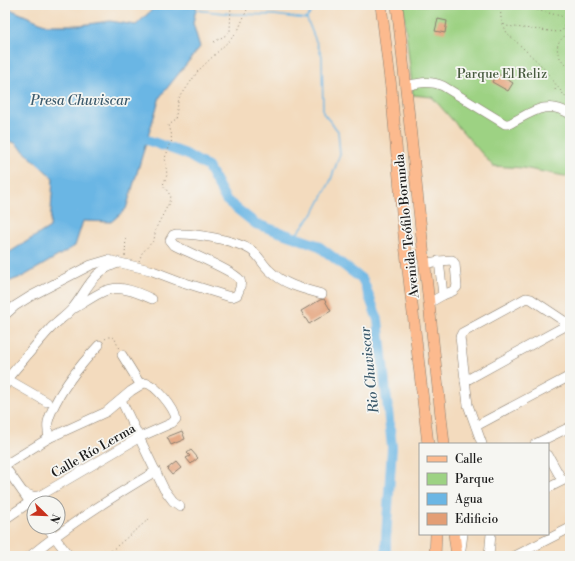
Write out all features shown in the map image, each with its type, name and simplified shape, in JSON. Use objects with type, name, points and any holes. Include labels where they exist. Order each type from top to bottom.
[{"type":"main road","name":"Avenida Teófilo Borunda","points":[[381,5],[391,88],[404,235],[428,443]]},
{"type":"main road","name":"Avenida Teófilo Borunda","points":[[397,5],[424,264],[445,443]]},
{"type":"main road","points":[[391,88],[406,86]]},
{"type":"main road","points":[[435,556],[436,535]]},
{"type":"main road","points":[[454,535],[459,556]]},
{"type":"street","points":[[406,86],[425,82],[437,83],[505,124],[509,124],[539,108],[545,107],[557,107],[570,114]]},
{"type":"street","points":[[5,315],[21,302],[91,266],[108,260],[134,265],[227,296],[234,296],[239,291],[241,285],[236,276],[178,248],[171,243],[170,240],[173,235],[176,234],[212,238],[235,243],[247,248],[259,257],[269,270],[286,282],[302,289],[322,294]]},
{"type":"street","points":[[424,264],[452,260],[455,264],[457,287],[453,291],[429,303]]},
{"type":"street","points":[[439,261],[443,295]]},
{"type":"street","points":[[47,402],[6,381],[38,341],[72,309],[91,280],[109,266],[119,263]]},
{"type":"street","points":[[72,309],[100,293],[113,288],[122,288],[138,292],[152,299]]},
{"type":"street","points":[[465,381],[569,324],[531,299],[524,298],[462,333],[460,337],[465,381],[468,405],[482,443]]},
{"type":"street","points":[[49,438],[48,422],[55,406],[73,377],[98,345]]},
{"type":"street","points":[[26,496],[5,466],[49,438],[106,412],[140,384],[122,355]]},
{"type":"street","points":[[476,426],[570,376]]},
{"type":"street","name":"Calle Río Lerma","points":[[23,492],[37,497],[140,437],[166,426],[176,419],[174,413],[164,398],[153,385],[147,383],[140,384]]},
{"type":"street","points":[[121,400],[164,489],[173,501],[180,506]]},
{"type":"street","points":[[539,443],[570,427]]},
{"type":"street","points":[[549,456],[566,479],[549,488]]},
{"type":"street","points":[[30,556],[54,537],[115,495],[156,471]]},
{"type":"street","points":[[5,519],[26,508]]},
{"type":"street","points":[[515,556],[570,528]]},
{"type":"street","points":[[459,556],[463,535]]},
{"type":"street","points":[[489,556],[491,535]]},
{"type":"street","points":[[54,537],[69,556]]},
{"type":"path","points":[[214,42],[230,31],[232,5]]},
{"type":"path","points":[[142,253],[154,240],[156,228],[169,203],[170,195],[163,185],[167,175],[165,158],[172,140],[168,125],[175,120],[179,98],[198,71],[237,34],[249,5]]},
{"type":"path","points":[[501,5],[501,19],[507,33],[541,65],[570,103]]},
{"type":"path","points":[[502,23],[506,26],[558,32],[562,32],[565,27],[565,19],[561,16],[516,5]]},
{"type":"path","points":[[570,30],[559,43],[558,52],[559,57],[563,62],[570,66]]},
{"type":"path","points":[[555,90],[557,85]]},
{"type":"path","points":[[125,250],[126,236]]},
{"type":"path","points":[[98,345],[108,337],[112,337],[115,339],[122,355]]},
{"type":"path","points":[[105,556],[149,519]]},
{"type":"green space","name":"Parque El Reliz","points":[[403,5],[570,5],[570,177],[523,168],[493,166],[432,97],[413,95]]},
{"type":"water","name":"Presa Chuviscar","points":[[157,5],[197,5],[193,23],[200,47],[160,97],[126,209],[111,222],[83,221],[75,246],[24,276],[5,283],[5,255],[50,227],[53,178],[15,143],[5,140],[5,7],[47,25],[81,25],[110,21],[136,25]]},
{"type":"building","points":[[438,19],[447,21],[445,33],[435,31]]},
{"type":"building","points":[[497,73],[513,83],[508,91],[492,82]]},
{"type":"building","points":[[324,299],[331,311],[309,324],[301,311]]},
{"type":"building","points":[[182,431],[185,439],[171,445],[167,437]]},
{"type":"building","points":[[191,450],[198,458],[191,464],[186,458],[190,456],[187,453]]},
{"type":"building","points":[[176,462],[181,468],[172,475],[167,469]]},
{"type":"waterway","points":[[307,18],[316,5]]},
{"type":"waterway","points":[[196,10],[233,14],[274,15],[307,19],[322,56],[323,113],[338,131],[340,154],[330,182],[315,211],[294,237]]},
{"type":"waterway","name":"Rio Chuviscar","points":[[134,137],[186,154],[208,167],[226,200],[256,224],[317,245],[363,280],[378,320],[392,447],[386,556]]}]
